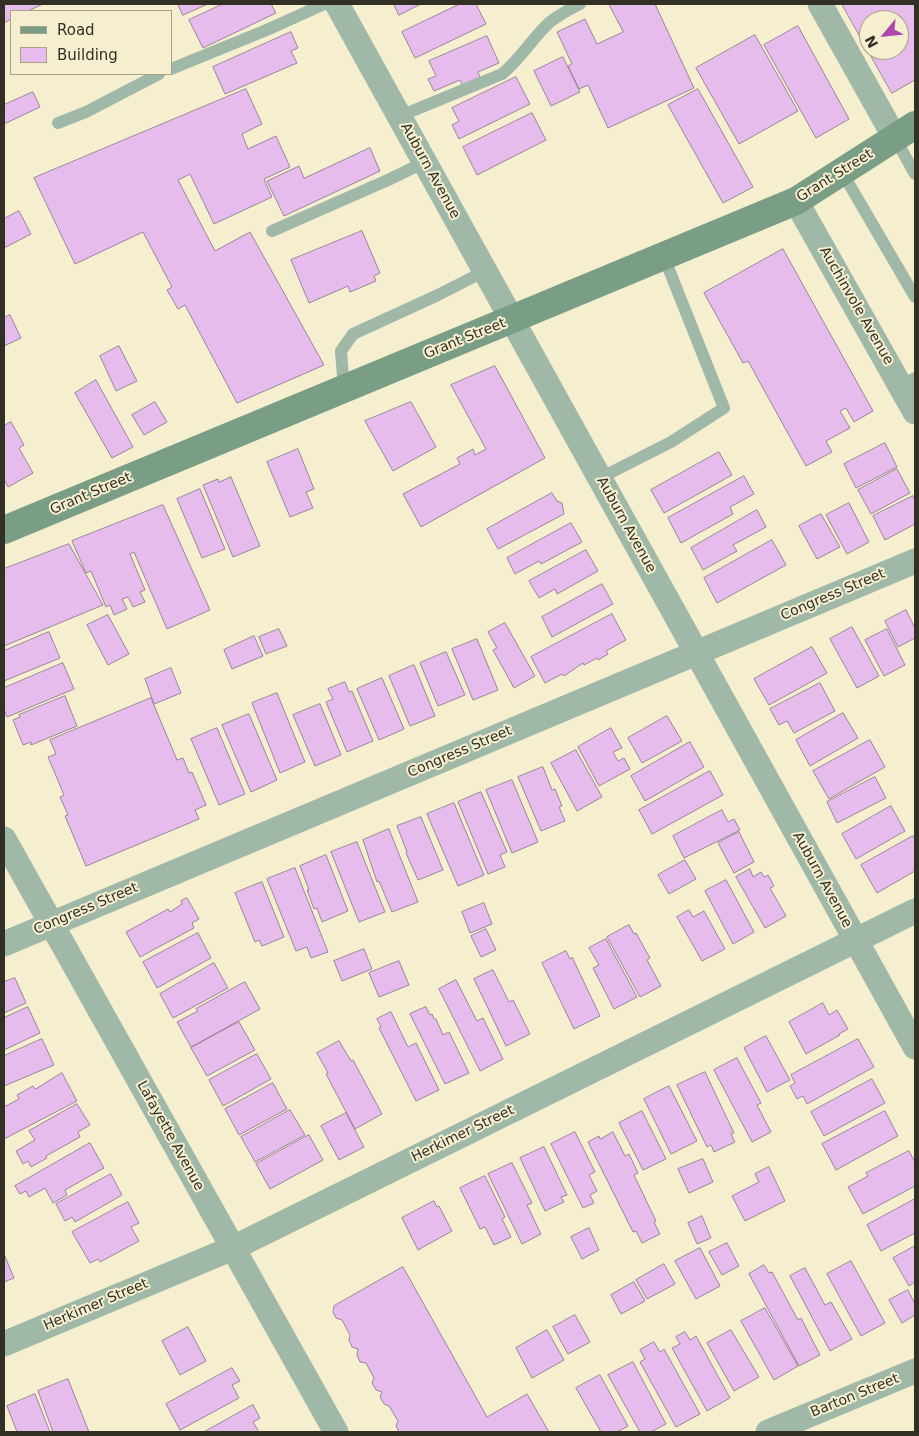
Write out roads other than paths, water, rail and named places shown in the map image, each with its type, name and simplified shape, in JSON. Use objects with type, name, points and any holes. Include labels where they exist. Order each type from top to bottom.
[{"type":"street","name":"Auburn Avenue","points":[[337,4],[915,1047]]},
{"type":"street","points":[[820,4],[905,131]]},
{"type":"street","name":"Grant Street","points":[[4,530],[796,201],[905,131]]},
{"type":"street","name":"Auchinvole Avenue","points":[[796,201],[908,382],[915,412]]},
{"type":"street","name":"Congress Street","points":[[4,944],[915,561]]},
{"type":"street","name":"Lafayette Avenue","points":[[4,839],[336,1432]]},
{"type":"street","name":"Herkimer Street","points":[[4,1344],[233,1248],[915,911]]},
{"type":"street","name":"Barton Street","points":[[768,1432],[915,1371]]},
{"type":"lane","points":[[172,68],[269,29],[324,4]]},
{"type":"lane","points":[[400,116],[502,74],[515,64],[525,49],[550,22],[580,4]]},
{"type":"lane","points":[[58,123],[86,112],[157,75]]},
{"type":"lane","points":[[905,131],[915,174]]},
{"type":"lane","points":[[272,231],[425,162]]},
{"type":"lane","points":[[842,172],[915,297]]},
{"type":"lane","points":[[600,478],[671,442],[724,408],[664,257]]},
{"type":"lane","points":[[344,389],[341,351],[353,334],[485,271]]}]
